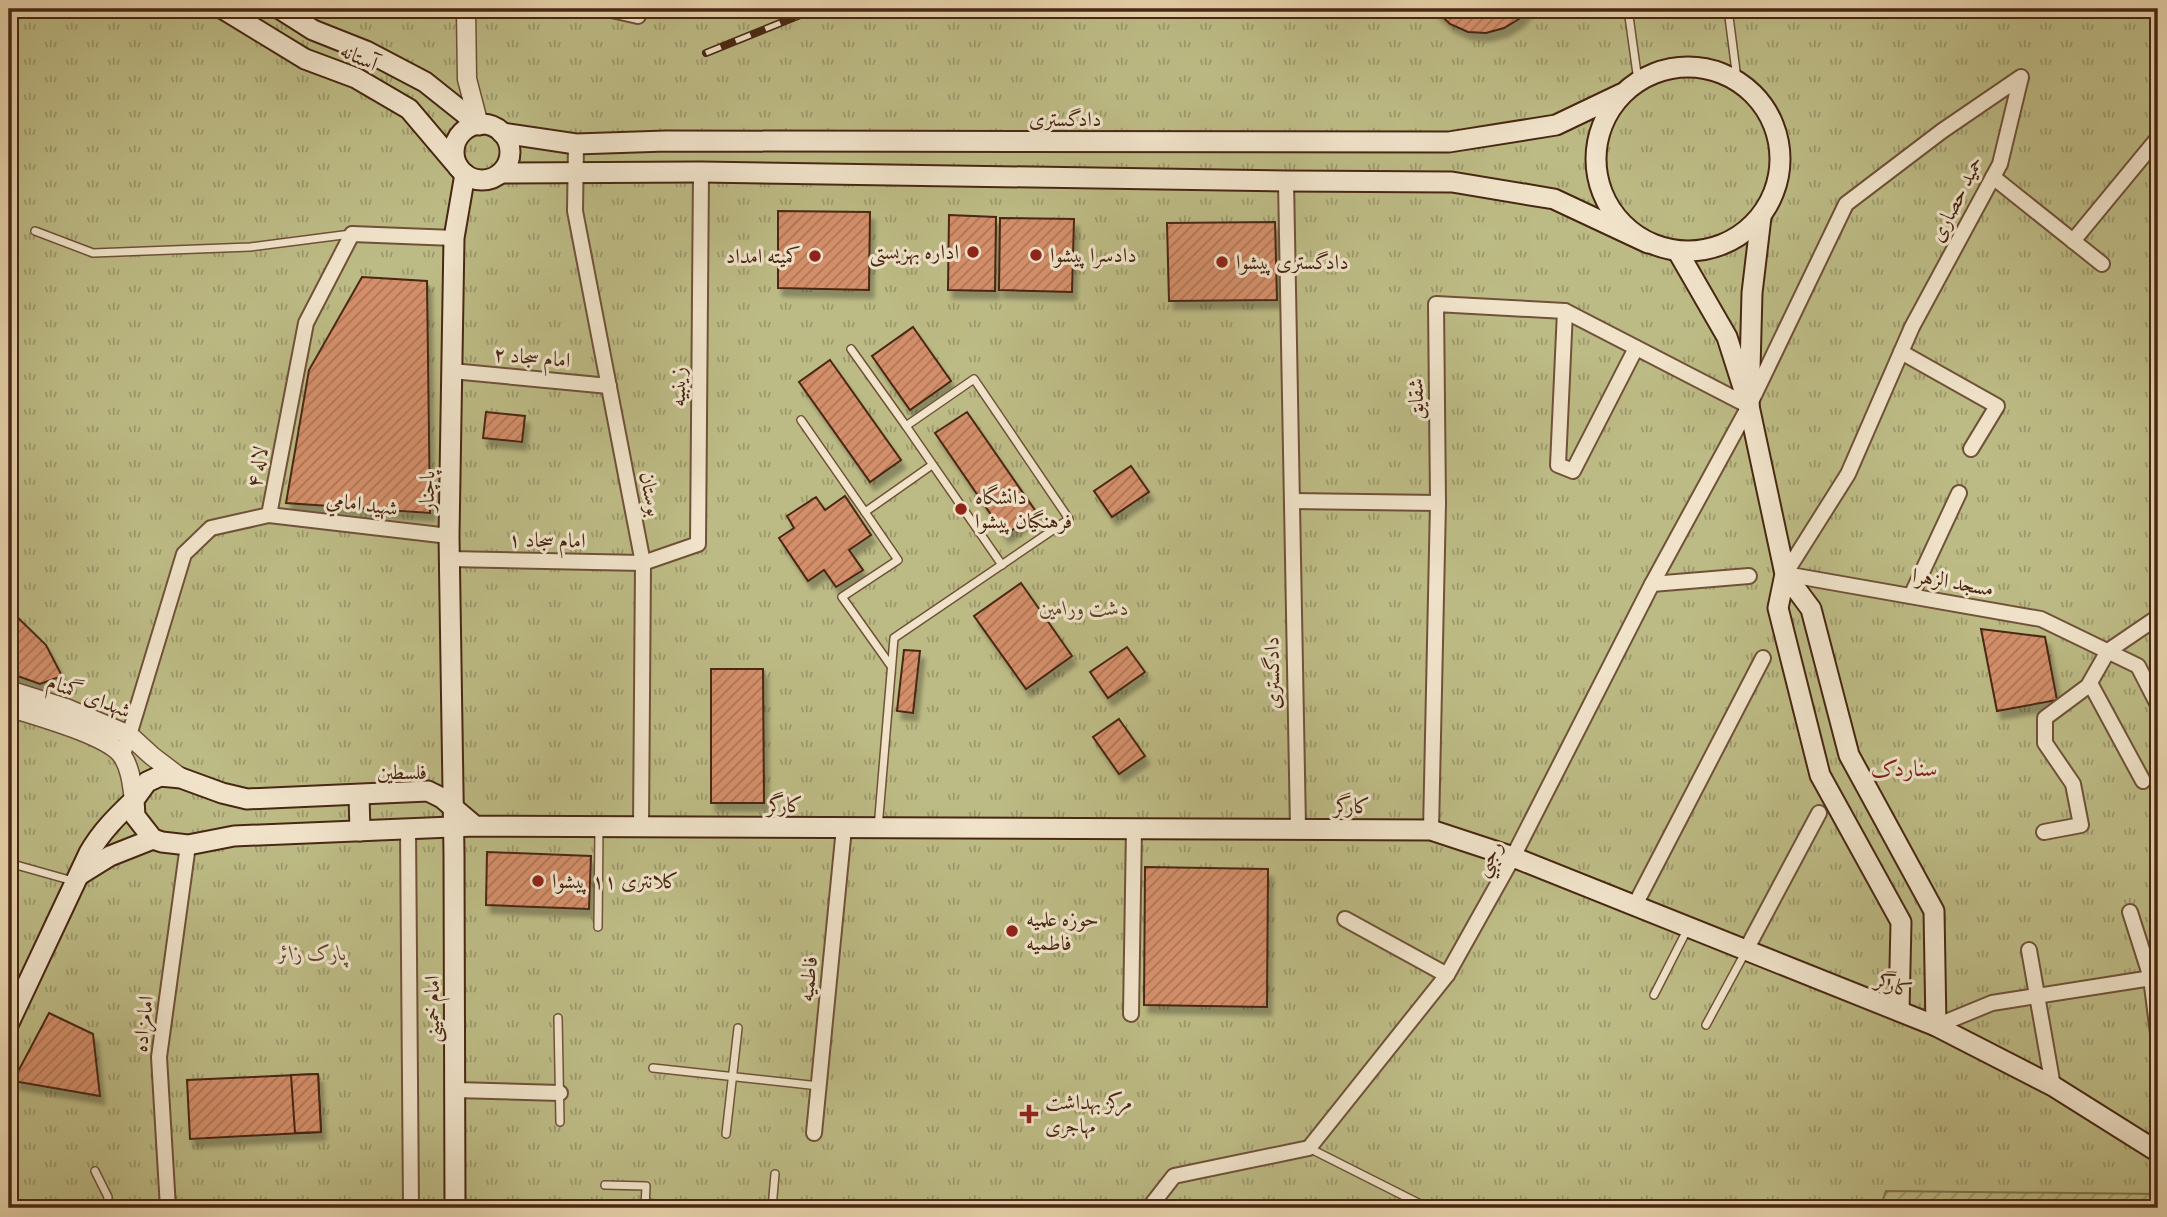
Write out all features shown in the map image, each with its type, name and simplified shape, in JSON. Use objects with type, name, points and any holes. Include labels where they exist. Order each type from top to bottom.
[{"type":"main road","name":"آستانه","points":[[223,9],[305,59],[356,78],[409,109],[462,171]]},
{"type":"main road","name":"آستانه","points":[[280,9],[313,30],[366,51],[425,82],[479,125]]},
{"type":"main road","points":[[501,173],[510,158],[507,140],[502,133],[487,125],[479,125],[471,127],[459,137],[455,152],[462,171],[471,178],[486,180],[501,173],[701,172],[1452,182],[1554,200],[1648,243],[1678,252],[1709,250],[1738,238],[1761,217],[1776,189],[1781,158],[1775,127],[1760,100],[1737,79],[1707,68],[1676,66],[1638,81],[1621,94],[1604,118],[1596,145],[1596,174],[1605,201],[1622,225],[1648,243]]},
{"type":"main road","name":"دادگستری","points":[[502,133],[576,144],[666,141],[1449,142],[1556,125],[1621,94]]},
{"type":"main road","name":"پاچنار","points":[[453,818],[449,536],[454,238],[462,171]]},
{"type":"main road","points":[[1749,406],[1752,293],[1761,217]]},
{"type":"main road","points":[[1678,252],[1727,337],[1749,406],[1785,574],[1778,608],[1820,775],[1901,922],[1899,1011]]},
{"type":"main road","points":[[1785,574],[1811,609],[1849,755],[1934,911],[1936,1026]]},
{"type":"main road","points":[[428,791],[442,781],[452,766]]},
{"type":"main road","name":"فلسطین","points":[[9,1020],[96,840],[134,800],[147,782],[160,776],[181,778],[247,799],[428,791],[442,797],[453,818],[475,826]]},
{"type":"main road","points":[[359,795],[360,831]]},
{"type":"main road","points":[[134,800],[135,816],[153,839],[188,845],[234,836],[408,829],[453,818]]},
{"type":"main road","name":"امام خمینی","points":[[453,818],[455,1208]]},
{"type":"main road","name":"کارگر","points":[[475,826],[1431,830],[1513,857],[1936,1026],[2053,1086],[2158,1152]]},
{"type":"main road","points":[[79,878],[110,856],[153,839]]},
{"type":"street","points":[[466,9],[467,79],[479,125]]},
{"type":"street","points":[[607,9],[638,16]]},
{"type":"street","name":"حمید حصاری","points":[[1749,406],[1846,204],[1942,131],[2021,77],[2000,164],[1912,327],[1848,474],[1785,574]]},
{"type":"street","points":[[2073,241],[2158,138]]},
{"type":"street","name":"بوستان","points":[[576,144],[575,211],[643,564],[641,827]]},
{"type":"street","name":"زينبيه","points":[[643,564],[698,544],[701,172]]},
{"type":"street","points":[[1993,177],[2102,264]]},
{"type":"street","name":"دادگستری","points":[[1286,181],[1298,828]]},
{"type":"street","points":[[352,234],[454,238]]},
{"type":"street","name":"لاله ۴","points":[[123,755],[184,554],[211,528],[269,515],[306,323],[352,234]]},
{"type":"street","name":"شقايق","points":[[1431,830],[1438,503],[1436,304],[1564,311],[1749,406]]},
{"type":"street","points":[[1564,311],[1558,465],[1573,471],[1636,348]]},
{"type":"street","points":[[1901,352],[1997,406],[1971,449]]},
{"type":"street","name":"امام سجاد ۲","points":[[452,371],[608,386]]},
{"type":"street","name":"رجبي","points":[[1308,1148],[1447,975],[1513,857],[1652,584],[1749,406]]},
{"type":"street","points":[[1911,596],[1959,494]]},
{"type":"street","points":[[1292,501],[1438,503]]},
{"type":"street","name":"شهيد امامي","points":[[269,515],[449,536]]},
{"type":"street","name":"امام سجاد ۱","points":[[450,559],[643,564]]},
{"type":"street","name":"مسجد الزهرا","points":[[1785,574],[2041,619],[2138,666],[2158,705]]},
{"type":"street","points":[[1652,584],[1749,576]]},
{"type":"street","points":[[2044,832],[2081,825],[2073,784],[2045,743],[2045,718],[2090,683],[2108,651],[2158,618]]},
{"type":"street","points":[[1634,905],[1763,658]]},
{"type":"street","points":[[2090,683],[2143,780]]},
{"type":"street","name":"شهدای گمنام","points":[[9,690],[66,708],[130,735],[181,778]]},
{"type":"street","name":"شهدای گمنام","points":[[9,707],[98,737],[123,755]]},
{"type":"street","points":[[123,755],[134,800]]},
{"type":"street","points":[[1746,950],[1819,813]]},
{"type":"street","name":"فاطميه","points":[[814,1133],[844,828]]},
{"type":"street","points":[[1131,1014],[1134,828]]},
{"type":"street","points":[[408,829],[411,1208]]},
{"type":"street","name":"امامزاده","points":[[168,1208],[159,1058],[188,845]]},
{"type":"street","points":[[2130,912],[2155,977],[2158,1033]]},
{"type":"street","points":[[1345,919],[1447,975]]},
{"type":"street","points":[[2029,950],[2053,1086]]},
{"type":"street","points":[[1936,1026],[1992,1003],[2155,977]]},
{"type":"street","points":[[455,1090],[560,1093]]},
{"type":"street","points":[[1149,1208],[1174,1176],[1308,1148]]},
{"type":"lane","points":[[1628,9],[1638,81]]},
{"type":"lane","points":[[1728,9],[1737,79]]},
{"type":"lane","points":[[35,231],[93,253],[250,247],[352,234]]},
{"type":"lane","points":[[851,349],[1002,565]]},
{"type":"lane","points":[[878,828],[894,638],[1069,519],[975,379],[906,426]]},
{"type":"lane","points":[[801,420],[898,560],[842,597],[891,666]]},
{"type":"lane","points":[[865,512],[932,465]]},
{"type":"lane","points":[[598,927],[599,827]]},
{"type":"lane","points":[[9,863],[79,878]]},
{"type":"lane","points":[[1654,995],[1689,927]]},
{"type":"lane","points":[[1706,1025],[1746,950]]},
{"type":"lane","points":[[558,1018],[560,1122]]},
{"type":"lane","points":[[726,1134],[738,1028]]},
{"type":"lane","points":[[653,1068],[819,1086]]},
{"type":"lane","points":[[1308,1148],[1427,1208]]},
{"type":"lane","points":[[95,1171],[108,1197],[107,1208]]},
{"type":"lane","points":[[772,1208],[775,1174]]},
{"type":"lane","points":[[605,1185],[646,1186],[645,1206],[695,1208]]},
{"type":"green space","name":"دشت ورامین","points":[[9,9],[2158,9],[2158,1208],[9,1208]]},
{"type":"green space","points":[[1886,1191],[2158,1194],[2158,1208],[1880,1208]]},
{"type":"building","points":[[1434,9],[1527,9],[1519,19],[1504,28],[1486,33],[1468,32],[1450,24]]},
{"type":"building","points":[[778,211],[870,212],[869,290],[778,288]]},
{"type":"building","points":[[949,215],[996,217],[995,291],[948,290]]},
{"type":"building","name":"دادسرا پیشوا","points":[[1000,218],[1074,219],[1072,292],[999,290]]},
{"type":"building","name":"دادگستری پیشوا","points":[[1275,222],[1277,300],[1169,301],[1167,223]]},
{"type":"building","points":[[362,277],[427,281],[430,513],[286,503],[309,370]]},
{"type":"building","points":[[913,327],[951,381],[910,410],[872,356]]},
{"type":"building","points":[[830,360],[901,460],[870,482],[799,382]]},
{"type":"building","points":[[486,412],[525,416],[522,442],[483,438]]},
{"type":"building","points":[[967,412],[1037,513],[1005,535],[935,433]]},
{"type":"building","points":[[1131,466],[1149,492],[1112,517],[1094,491]]},
{"type":"building","points":[[845,496],[871,535],[849,550],[863,570],[836,587],[824,570],[808,581],[779,538],[794,528],[787,516],[816,497],[825,510]]},
{"type":"building","points":[[1021,583],[1072,656],[1026,689],[974,616]]},
{"type":"building","points":[[9,609],[46,645],[62,676],[40,684],[9,673]]},
{"type":"building","points":[[1981,629],[2045,637],[2057,700],[1997,711]]},
{"type":"building","points":[[1127,647],[1145,672],[1108,698],[1090,672]]},
{"type":"building","points":[[904,650],[920,651],[913,713],[897,711]]},
{"type":"building","points":[[711,669],[763,669],[764,803],[711,803]]},
{"type":"building","points":[[1119,719],[1145,756],[1119,774],[1093,737]]},
{"type":"building","name":"کلانتری ۱۱ پیشوا","points":[[487,852],[591,856],[589,909],[486,905]]},
{"type":"building","points":[[1145,867],[1268,869],[1267,1007],[1144,1005]]},
{"type":"building","points":[[49,1013],[93,1034],[100,1096],[13,1081]]},
{"type":"building","points":[[318,1074],[321,1132],[190,1139],[187,1080]]},
{"type":"building","points":[[318,1074],[321,1132],[295,1133],[291,1075]]},
{"type":"railway","points":[[706,53],[815,9]]},
{"type":"place","name":"اداره بهزیستی","points":[[973,252]]},
{"type":"place","name":"دادسرا پیشوا","points":[[1036,255]]},
{"type":"place","name":"کمیته امداد","points":[[815,256]]},
{"type":"place","name":"دادگستری پیشوا","points":[[1222,262]]},
{"type":"place","name":"دانشگاه فرهنگیان پیشوا","points":[[961,509]]},
{"type":"place","name":"کلانتری ۱۱ پیشوا","points":[[538,881]]},
{"type":"place","name":"حوزه علمیه فاطمیه","points":[[1012,931]]},
{"type":"place","name":"مرکز بهداشت مهاجری","points":[[1029,1114]]},
{"type":"district","name":"سناردک","points":[[1904,768]]},
{"type":"park label","name":"پارک زائر","points":[[312,953]]}]
